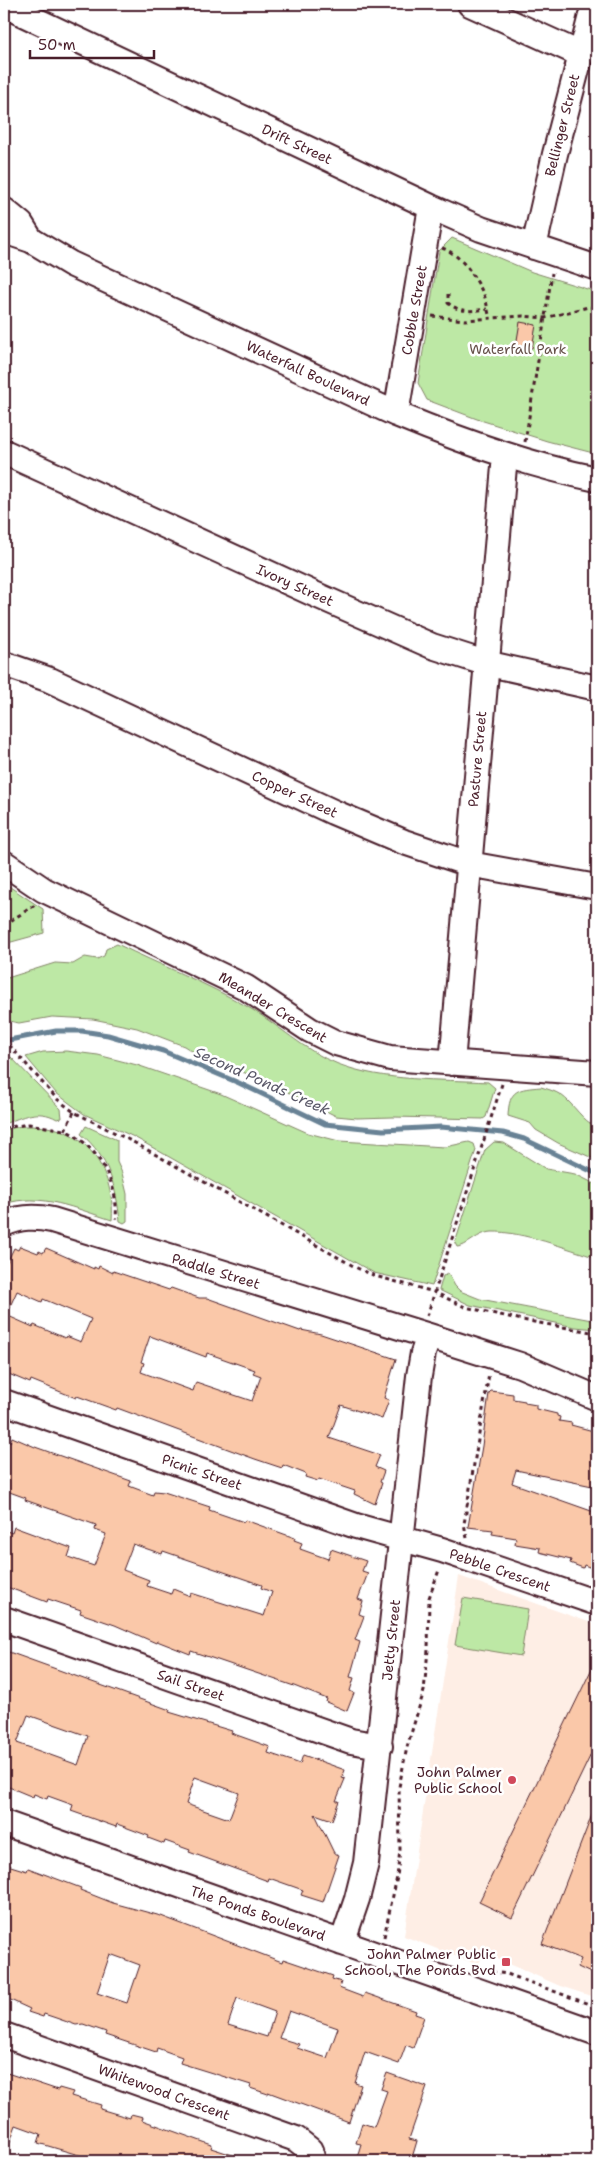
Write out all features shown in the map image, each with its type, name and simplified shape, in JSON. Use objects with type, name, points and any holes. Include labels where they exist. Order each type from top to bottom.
[{"type":"street","name":"Drift Street","points":[[4,4],[431,207],[481,229],[597,268]]},
{"type":"street","points":[[470,4],[580,54]]},
{"type":"street","name":"Bellinger Street","points":[[545,251],[580,54],[594,4]]},
{"type":"street","name":"Cobble Street","points":[[396,414],[431,207]]},
{"type":"street","name":"Waterfall Boulevard","points":[[4,210],[21,224],[31,240]]},
{"type":"street","name":"Waterfall Boulevard","points":[[4,231],[31,240],[71,264],[396,414],[449,436],[513,457],[597,479]]},
{"type":"street","name":"Ivory Street","points":[[4,452],[432,646],[485,663],[597,688]]},
{"type":"street","name":"Pasture Street","points":[[452,1063],[485,663],[513,457]]},
{"type":"street","name":"Copper Street","points":[[4,664],[50,680],[333,812],[404,842],[469,864],[597,887]]},
{"type":"street","name":"Meander Crescent","points":[[4,863],[44,890],[245,987],[310,1030],[336,1044],[390,1058],[597,1073]]},
{"type":"street","name":"Paddle Street","points":[[4,1224],[28,1217],[52,1220],[427,1327]]},
{"type":"street","points":[[427,1327],[597,1398]]},
{"type":"street","name":"Jetty Street","points":[[342,1943],[357,1899],[366,1863],[421,1360],[427,1327]]},
{"type":"street","name":"Picnic Street","points":[[4,1402],[356,1526],[402,1539]]},
{"type":"street","name":"Pebble Crescent","points":[[402,1539],[442,1550],[597,1603]]},
{"type":"street","name":"Sail Street","points":[[4,1619],[351,1741],[380,1746]]},
{"type":"street","name":"The Ponds Boulevard","points":[[4,1823],[597,2033]]},
{"type":"street","name":"Whitewood Crescent","points":[[4,2036],[296,2139],[310,2150],[313,2161]]},
{"type":"path","points":[[424,246],[456,253],[483,292],[490,318]]},
{"type":"path","points":[[513,457],[545,318],[545,251]]},
{"type":"path","points":[[448,294],[448,303],[454,308],[470,311],[487,309]]},
{"type":"path","points":[[413,313],[464,320],[523,316],[545,318],[588,307],[597,308]]},
{"type":"path","points":[[4,925],[39,902]]},
{"type":"path","points":[[4,1039],[44,1085],[74,1112],[135,1143],[357,1268],[375,1276],[434,1292],[465,1307],[539,1324],[597,1333]]},
{"type":"path","points":[[427,1327],[434,1292],[501,1087]]},
{"type":"path","points":[[64,1130],[74,1112]]},
{"type":"path","points":[[4,1128],[29,1124],[64,1130],[82,1140],[101,1162],[112,1192],[116,1224]]},
{"type":"path","points":[[467,1541],[464,1524],[489,1374]]},
{"type":"path","points":[[384,1937],[397,1877],[400,1850],[399,1787],[407,1747],[424,1691],[428,1650],[429,1598],[440,1567]]},
{"type":"path","points":[[478,1971],[507,1974],[597,2007]]},
{"type":"shaded area","name":"John Palmer Public School","points":[[459,1576],[597,1625],[597,1998],[560,1986],[484,1953],[478,1965],[404,1936]]},
{"type":"green space","name":"Waterfall Park","points":[[452,238],[532,272],[597,292],[597,454],[547,441],[477,419],[427,400],[418,383],[439,251]]},
{"type":"green space","points":[[4,883],[43,909],[44,933],[4,944]]},
{"type":"green space","points":[[117,944],[232,998],[259,1014],[302,1045],[338,1064],[356,1070],[393,1077],[488,1082],[495,1088],[486,1117],[483,1119],[357,1118],[336,1116],[259,1078],[203,1058],[184,1046],[137,1028],[93,1019],[52,1017],[19,1023],[4,1020],[4,979],[55,963],[73,964],[85,957],[97,959],[104,956],[106,949]]},
{"type":"green space","points":[[66,1051],[98,1055],[137,1065],[221,1094],[308,1133],[339,1141],[445,1147],[469,1142],[474,1144],[476,1150],[432,1286],[374,1273],[134,1137],[84,1114],[56,1093],[26,1057],[43,1052]]},
{"type":"green space","points":[[11,1057],[61,1109],[62,1118],[57,1119],[37,1114],[24,1116],[4,1124],[4,1058]]},
{"type":"green space","points":[[541,1087],[561,1095],[587,1121],[597,1127],[597,1160],[558,1143],[536,1130],[530,1123],[508,1116],[510,1100],[516,1092]]},
{"type":"green space","points":[[21,1126],[58,1129],[75,1137],[86,1146],[95,1156],[107,1180],[111,1194],[112,1220],[58,1203],[45,1201],[31,1200],[4,1204],[4,1130]]},
{"type":"green space","points":[[86,1126],[117,1140],[117,1162],[127,1194],[127,1221],[124,1223],[120,1221],[110,1173],[91,1143],[81,1134]]},
{"type":"green space","points":[[494,1142],[504,1143],[546,1169],[575,1174],[597,1185],[597,1258],[544,1241],[504,1232],[487,1233],[465,1245],[457,1247],[455,1243],[485,1150]]},
{"type":"green space","points":[[448,1273],[460,1291],[480,1299],[597,1321],[597,1329],[575,1327],[470,1305],[439,1290],[443,1276]]},
{"type":"green space","points":[[463,1598],[528,1609],[521,1656],[455,1645]]},
{"type":"building","points":[[520,322],[536,325],[532,348],[516,346]]},
{"type":"building","points":[[20,1246],[43,1253],[46,1248],[94,1269],[94,1267],[98,1269],[99,1266],[113,1273],[113,1271],[169,1290],[171,1288],[199,1298],[207,1298],[300,1331],[321,1334],[396,1359],[384,1398],[389,1400],[382,1419],[341,1405],[329,1438],[380,1455],[375,1467],[384,1471],[375,1504],[354,1494],[355,1491],[319,1479],[318,1481],[305,1477],[306,1474],[283,1465],[282,1468],[255,1459],[117,1408],[116,1410],[77,1396],[76,1398],[31,1380],[30,1383],[4,1372],[4,1268],[14,1248],[18,1250]],"holes":[[[17,1291],[42,1302],[43,1299],[91,1319],[81,1342],[66,1336],[65,1338],[34,1325],[33,1327],[6,1315]],[[150,1336],[206,1357],[207,1353],[255,1370],[253,1373],[261,1376],[252,1401],[196,1382],[193,1391],[141,1372],[144,1363],[141,1362]]]},
{"type":"building","points":[[491,1391],[513,1394],[513,1399],[536,1405],[536,1409],[557,1414],[560,1417],[559,1421],[572,1423],[571,1425],[597,1432],[597,1487],[516,1470],[512,1483],[597,1513],[597,1570],[584,1565],[583,1568],[570,1563],[571,1560],[539,1552],[540,1548],[515,1544],[516,1538],[492,1534],[493,1530],[468,1527],[489,1393]]},
{"type":"building","points":[[12,1437],[131,1481],[129,1486],[153,1495],[154,1491],[164,1492],[210,1507],[209,1510],[244,1522],[245,1520],[295,1538],[294,1540],[302,1543],[300,1549],[328,1559],[331,1549],[366,1561],[362,1571],[368,1573],[358,1599],[363,1601],[359,1614],[364,1616],[355,1640],[360,1642],[350,1677],[354,1678],[350,1691],[354,1693],[347,1711],[326,1702],[327,1699],[294,1686],[191,1651],[190,1654],[157,1641],[156,1643],[115,1625],[80,1613],[81,1610],[48,1599],[47,1602],[4,1586],[4,1530],[12,1533],[14,1527],[71,1548],[68,1557],[94,1566],[106,1534],[95,1530],[96,1525],[25,1500],[26,1498],[4,1490],[4,1441],[10,1442]],"holes":[[[133,1544],[162,1554],[163,1551],[262,1585],[261,1588],[272,1592],[264,1616],[191,1593],[190,1596],[173,1589],[171,1594],[147,1586],[149,1580],[123,1570]]]},
{"type":"building","points":[[6,1651],[170,1710],[169,1712],[232,1731],[231,1733],[270,1747],[268,1753],[300,1764],[303,1755],[345,1770],[342,1778],[345,1779],[336,1801],[339,1801],[332,1820],[315,1814],[334,1853],[339,1855],[323,1902],[301,1895],[303,1890],[269,1878],[268,1881],[189,1852],[190,1850],[165,1841],[164,1844],[117,1824],[116,1827],[71,1811],[73,1805],[48,1796],[47,1799],[34,1794],[33,1797],[4,1785],[4,1659]],"holes":[[[28,1715],[88,1736],[78,1765],[17,1743]],[[195,1777],[239,1793],[229,1819],[186,1804]]]},
{"type":"building","points":[[597,1658],[597,1742],[512,1918],[479,1902]]},
{"type":"building","points":[[597,1802],[597,1976],[578,1967],[581,1959],[542,1944]]},
{"type":"building","points":[[4,1864],[27,1871],[28,1868],[81,1888],[80,1890],[113,1903],[161,1916],[282,1962],[283,1959],[333,1976],[332,1979],[341,1982],[339,1988],[363,1997],[365,1993],[416,2011],[415,2014],[424,2017],[413,2048],[406,2045],[399,2064],[365,2052],[355,2083],[361,2085],[349,2122],[268,2092],[268,2094],[250,2088],[251,2085],[180,2063],[182,2057],[157,2048],[156,2052],[105,2035],[106,2032],[83,2024],[76,2025],[44,2014],[43,2017],[28,2012],[30,2009],[4,1997]],"holes":[[[110,1954],[140,1965],[127,2003],[97,1993]],[[237,1998],[275,2012],[267,2037],[228,2025]],[[289,2011],[338,2028],[327,2058],[297,2048],[299,2044],[279,2038]]]},
{"type":"building","points":[[4,2072],[58,2090],[59,2088],[73,2092],[71,2096],[101,2105],[100,2109],[130,2118],[131,2114],[143,2117],[142,2120],[212,2145],[211,2148],[245,2159],[244,2161],[99,2161],[38,2143],[41,2134],[16,2125],[6,2153],[4,2153]]},
{"type":"building","points":[[387,2073],[427,2087],[409,2139],[417,2141],[411,2161],[369,2161],[357,2157],[361,2144],[356,2143],[362,2123],[374,2127],[387,2091],[381,2089]]},
{"type":"waterway","name":"Second Ponds Creek","points":[[4,1041],[56,1031],[82,1031],[108,1035],[163,1051],[239,1083],[325,1124],[383,1130],[441,1127],[503,1133],[524,1139],[597,1174]]},
{"type":"place","name":"John Palmer Public School","points":[[512,1780]]},
{"type":"place","name":"John Palmer Public School, The Ponds Bvd","points":[[506,1962]]}]
